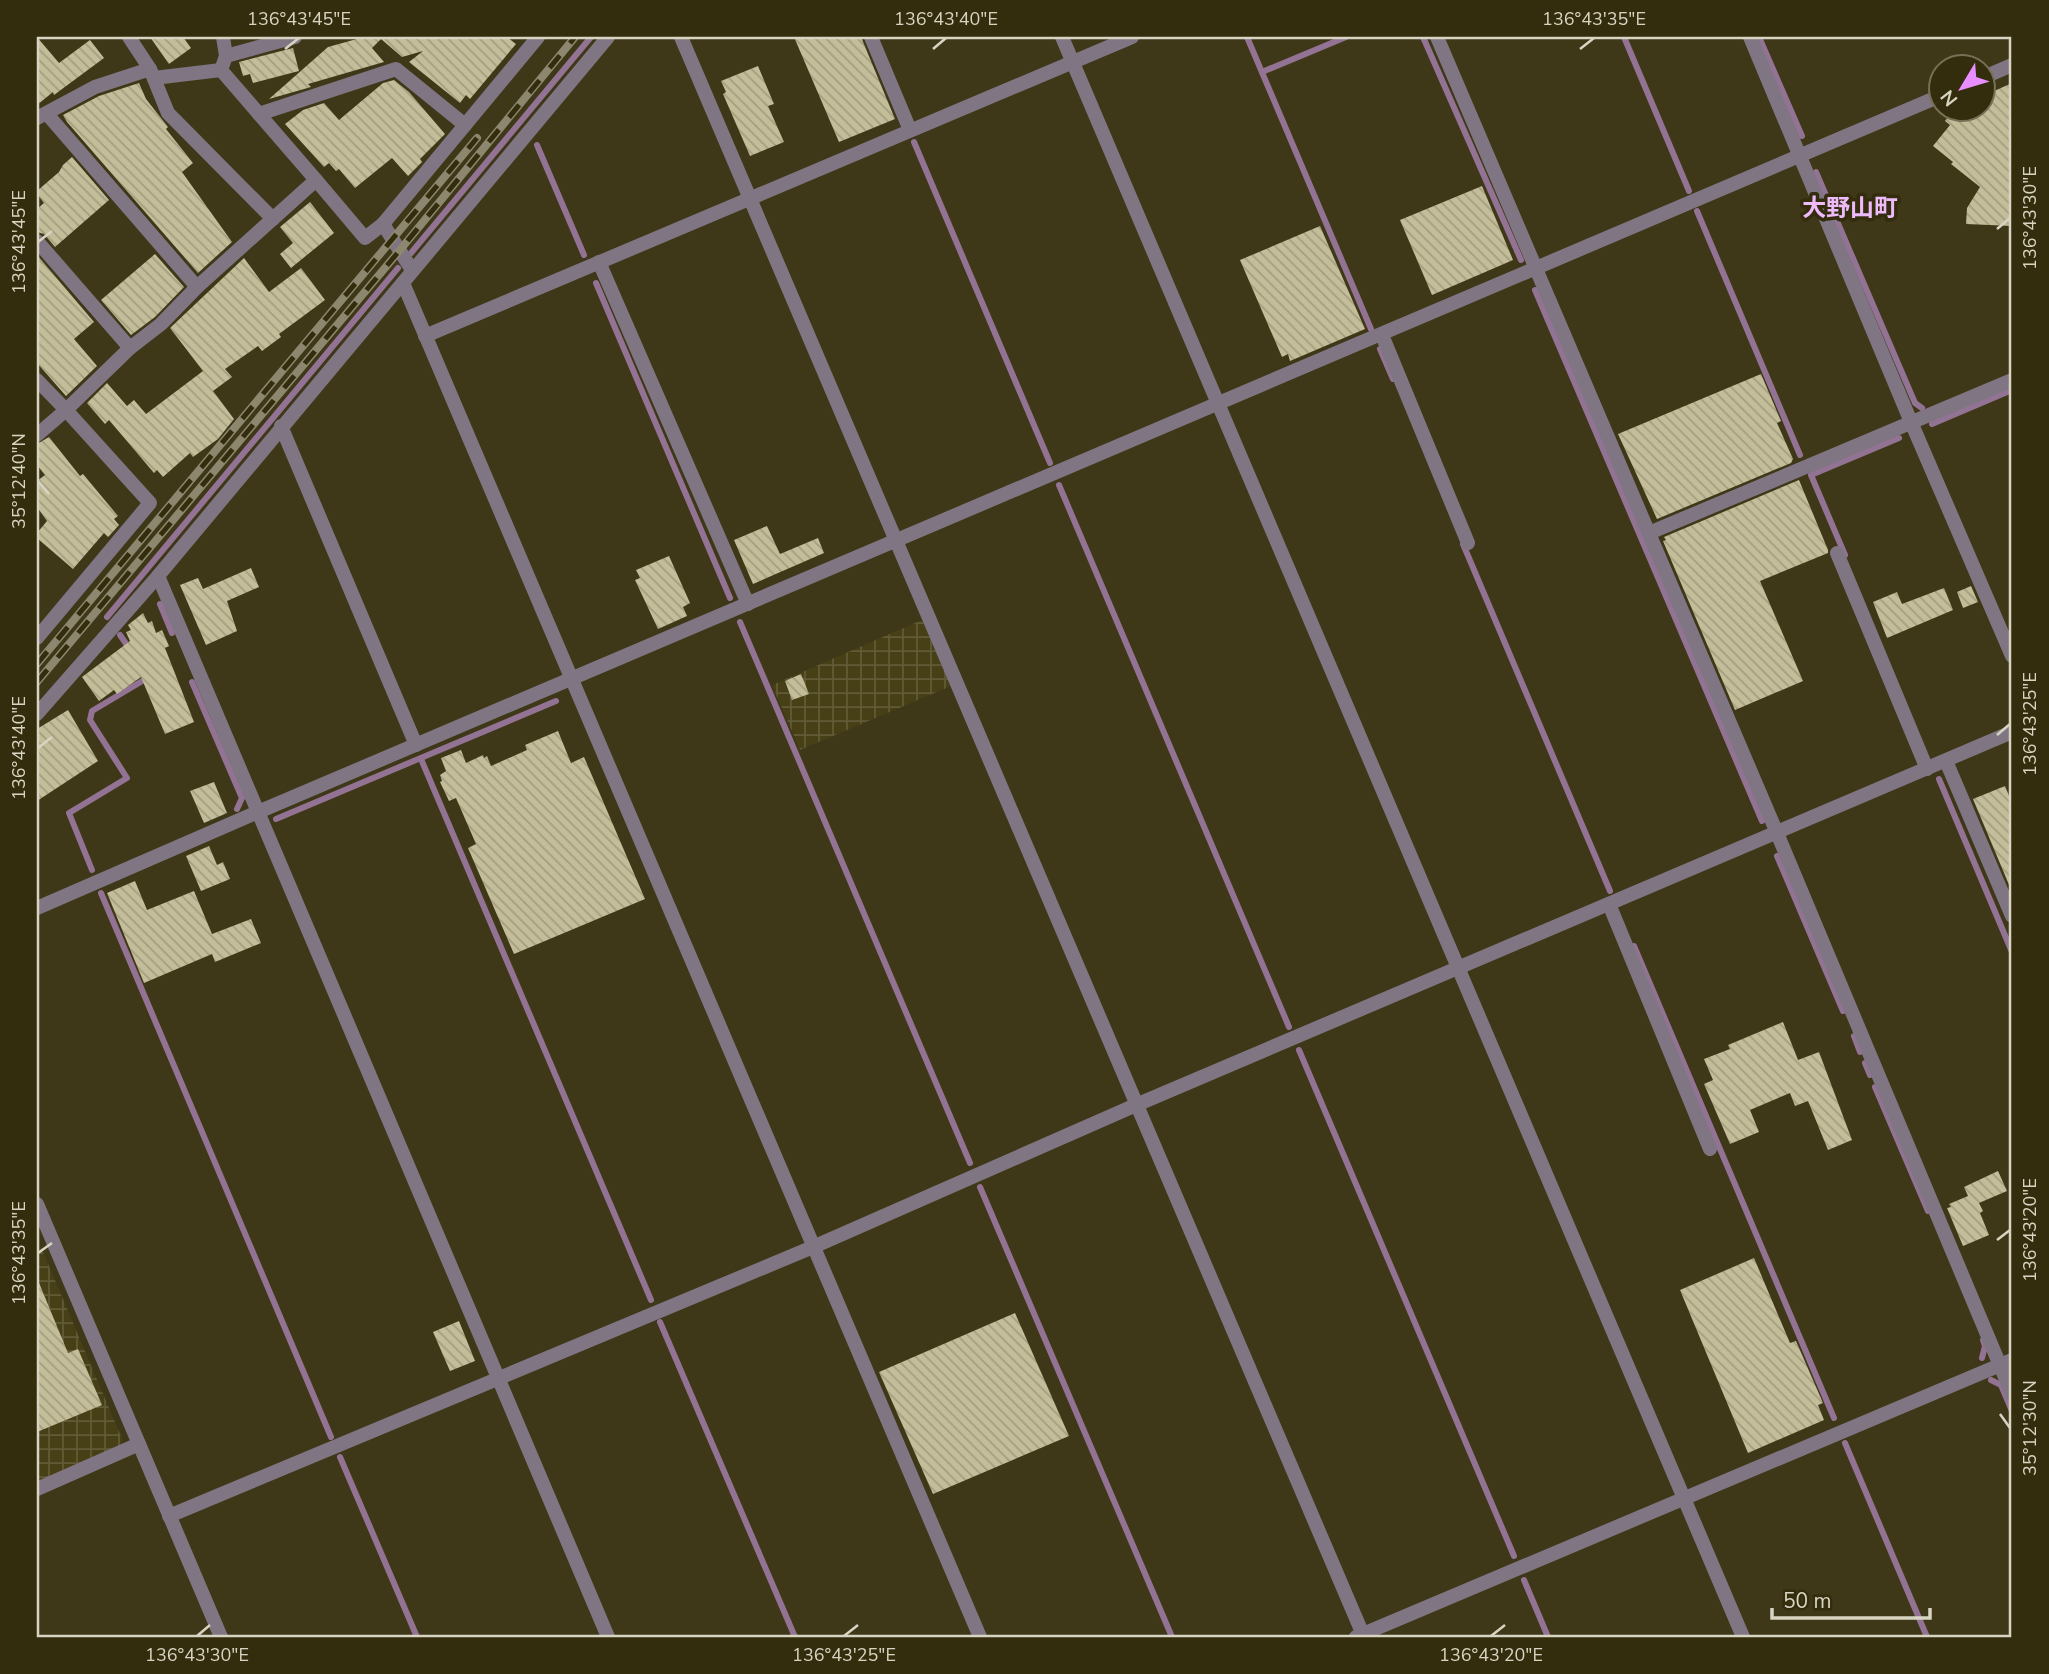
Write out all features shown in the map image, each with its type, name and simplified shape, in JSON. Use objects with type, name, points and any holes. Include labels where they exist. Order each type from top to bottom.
[{"type":"street","points":[[128,37],[152,74],[168,113],[273,219]]},
{"type":"street","points":[[223,37],[224,63],[259,114],[365,238],[383,224],[538,37]]},
{"type":"street","points":[[197,287],[42,116],[95,87],[152,74],[224,63],[295,37]]},
{"type":"street","points":[[37,714],[158,576],[608,37]]},
{"type":"street","points":[[681,37],[1361,1636],[2006,1362]]},
{"type":"street","points":[[871,37],[910,130]]},
{"type":"street","points":[[1062,37],[1743,1637]]},
{"type":"street","points":[[425,336],[1132,37]]},
{"type":"street","points":[[1437,37],[2006,1362],[2012,1394]]},
{"type":"street","points":[[1749,37],[2012,656]]},
{"type":"street","points":[[1996,72],[2012,65]]},
{"type":"street","points":[[259,114],[396,69],[465,125]]},
{"type":"street","points":[[37,908],[1926,102]]},
{"type":"street","points":[[37,435],[316,180]]},
{"type":"street","points":[[383,224],[412,270]]},
{"type":"street","points":[[37,241],[130,348]]},
{"type":"street","points":[[599,262],[748,604]]},
{"type":"street","points":[[402,284],[980,1637]]},
{"type":"street","points":[[1382,335],[1468,543]]},
{"type":"street","points":[[37,380],[150,503],[37,638]]},
{"type":"street","points":[[1649,533],[2012,380]]},
{"type":"street","points":[[281,426],[415,745]]},
{"type":"street","points":[[1837,554],[1927,769]]},
{"type":"street","points":[[158,576],[608,1637]]},
{"type":"street","points":[[169,1516],[813,1247],[1136,1104],[2012,732]]},
{"type":"street","points":[[1946,761],[2012,916]]},
{"type":"street","points":[[1609,904],[1710,1149]]},
{"type":"street","points":[[37,1204],[221,1637]]},
{"type":"street","points":[[37,1489],[139,1444]]},
{"type":"shaded area","points":[[922,620],[951,686],[800,750],[772,685]]},
{"type":"shaded area","points":[[38,1240],[123,1441],[118,1449],[37,1484]]},
{"type":"building","points":[[37,37],[59,63],[90,40],[104,58],[37,105]]},
{"type":"building","points":[[150,37],[183,37],[191,48],[169,64]]},
{"type":"building","points":[[364,37],[507,37],[516,44],[470,99],[466,95],[460,103],[409,62],[423,51],[402,57],[381,39],[372,48],[384,62],[308,84],[311,87],[269,99],[328,47]]},
{"type":"building","points":[[794,37],[861,37],[895,119],[839,142]]},
{"type":"building","points":[[293,48],[299,71],[253,83],[250,74],[243,76],[239,62]]},
{"type":"building","points":[[758,66],[774,104],[768,106],[784,142],[750,156],[723,94],[726,92],[721,81]]},
{"type":"building","points":[[394,80],[409,92],[445,134],[420,159],[422,162],[408,176],[392,158],[355,188],[339,169],[336,171],[329,163],[324,167],[285,124],[303,110],[324,103],[339,120],[383,83]]},
{"type":"building","points":[[139,83],[146,99],[168,127],[166,129],[193,163],[182,172],[232,242],[198,273],[63,115],[99,96]]},
{"type":"building","points":[[2012,83],[2012,226],[1966,224],[1967,208],[1980,187],[1933,146],[1950,125],[1946,122],[1996,122],[1996,90]]},
{"type":"building","points":[[72,157],[109,200],[55,247],[44,234],[37,232],[37,209],[44,203],[37,191]]},
{"type":"building","points":[[1482,186],[1513,260],[1432,295],[1400,220]]},
{"type":"building","points":[[310,202],[334,233],[291,268],[280,254],[293,243],[280,227]]},
{"type":"building","points":[[1320,226],[1365,329],[1290,361],[1288,354],[1282,357],[1240,260]]},
{"type":"building","points":[[155,254],[184,287],[155,317],[131,335],[101,300]]},
{"type":"building","points":[[37,255],[94,322],[74,339],[97,366],[66,396],[37,363]]},
{"type":"building","points":[[244,258],[269,292],[301,268],[325,300],[279,334],[281,337],[262,351],[258,346],[225,369],[232,377],[213,391],[234,419],[218,439],[193,457],[190,453],[163,477],[157,470],[154,473],[109,420],[105,424],[87,403],[107,383],[127,406],[134,400],[146,414],[203,371],[170,328]]},
{"type":"building","points":[[1761,374],[1781,421],[1777,423],[1793,459],[1791,463],[1657,519],[1618,434]]},
{"type":"building","points":[[49,437],[80,476],[83,474],[118,516],[114,519],[119,525],[108,537],[104,533],[73,569],[37,538],[37,533],[47,521],[37,507],[37,481],[45,475],[37,465],[37,444]]},
{"type":"building","points":[[1799,480],[1828,553],[1760,581],[1803,681],[1735,710],[1663,541],[1666,540],[1664,537]]},
{"type":"building","points":[[767,526],[780,554],[818,538],[824,553],[753,584],[734,540]]},
{"type":"building","points":[[669,556],[690,603],[683,607],[687,616],[658,629],[635,580],[640,578],[636,570]]},
{"type":"building","points":[[251,568],[259,587],[227,601],[237,631],[206,645],[180,585],[198,578],[203,589]]},
{"type":"building","points":[[1971,586],[1978,602],[1963,608],[1957,592]]},
{"type":"building","points":[[1944,588],[1953,610],[1887,638],[1873,602],[1897,592],[1902,604]]},
{"type":"building","points":[[143,613],[148,623],[152,621],[156,633],[162,630],[169,646],[165,648],[194,722],[165,734],[141,677],[117,694],[114,690],[99,701],[82,677],[130,641],[126,632],[131,630],[128,625]]},
{"type":"building","points":[[801,674],[809,694],[792,700],[785,681]]},
{"type":"building","points":[[68,710],[98,761],[37,801],[37,729]]},
{"type":"building","points":[[558,731],[571,763],[584,757],[645,899],[514,954],[468,848],[476,844],[456,798],[449,801],[440,782],[440,775],[446,771],[441,758],[461,750],[466,763],[483,755],[484,758],[487,756],[491,766],[527,750],[525,745]]},
{"type":"building","points":[[214,782],[227,813],[204,823],[190,791]]},
{"type":"building","points":[[2005,786],[2012,803],[2012,892],[1973,799]]},
{"type":"building","points":[[209,846],[217,865],[223,862],[230,879],[201,891],[186,856]]},
{"type":"building","points":[[135,881],[147,910],[194,891],[212,934],[251,919],[261,943],[215,962],[212,954],[144,983],[107,893]]},
{"type":"building","points":[[1783,1022],[1798,1060],[1819,1052],[1852,1140],[1828,1150],[1808,1101],[1795,1106],[1790,1093],[1750,1110],[1759,1132],[1730,1144],[1704,1084],[1713,1080],[1704,1059],[1730,1049],[1728,1045]]},
{"type":"building","points":[[1998,1171],[2007,1191],[1979,1203],[1989,1235],[1963,1246],[1947,1208],[1951,1207],[1949,1204],[1968,1196],[1964,1187]]},
{"type":"building","points":[[1754,1258],[1790,1343],[1796,1341],[1823,1403],[1818,1405],[1824,1420],[1748,1453],[1680,1290]]},
{"type":"building","points":[[37,1278],[68,1353],[78,1349],[102,1405],[37,1432]]},
{"type":"building","points":[[1015,1313],[1069,1436],[933,1494],[879,1372]]},
{"type":"building","points":[[459,1321],[475,1361],[450,1371],[433,1332]]},
{"type":"waterway","points":[[411,253],[591,37]]},
{"type":"waterway","points":[[1247,37],[1371,329]]},
{"type":"waterway","points":[[1262,72],[1346,37]]},
{"type":"waterway","points":[[1423,37],[1521,260]]},
{"type":"waterway","points":[[1624,37],[1689,191]]},
{"type":"waterway","points":[[1759,37],[1802,136]]},
{"type":"waterway","points":[[914,142],[1050,463]]},
{"type":"waterway","points":[[537,145],[584,255]]},
{"type":"waterway","points":[[1816,172],[1915,403],[1922,408]]},
{"type":"waterway","points":[[1697,211],[1800,455]]},
{"type":"waterway","points":[[107,617],[398,268]]},
{"type":"waterway","points":[[596,283],[730,598]]},
{"type":"waterway","points":[[1535,290],[1762,821]]},
{"type":"waterway","points":[[1380,349],[1393,379]]},
{"type":"waterway","points":[[1932,424],[2012,390]]},
{"type":"waterway","points":[[1845,555],[1811,475],[1899,438]]},
{"type":"waterway","points":[[1059,485],[1289,1027]]},
{"type":"waterway","points":[[1463,544],[1610,891]]},
{"type":"waterway","points":[[160,604],[172,633]]},
{"type":"waterway","points":[[740,622],[970,1163]]},
{"type":"waterway","points":[[120,635],[129,648]]},
{"type":"waterway","points":[[92,870],[69,813],[127,778],[90,720],[92,711],[149,677]]},
{"type":"waterway","points":[[192,682],[242,798],[237,809]]},
{"type":"waterway","points":[[276,819],[556,701]]},
{"type":"waterway","points":[[421,759],[651,1300]]},
{"type":"waterway","points":[[1939,779],[2012,952]]},
{"type":"waterway","points":[[1777,856],[1843,1011]]},
{"type":"waterway","points":[[101,893],[331,1437]]},
{"type":"waterway","points":[[1634,946],[1834,1418]]},
{"type":"waterway","points":[[1854,1036],[1860,1052]]},
{"type":"waterway","points":[[1299,1050],[1514,1556]]},
{"type":"waterway","points":[[1865,1063],[1870,1075]]},
{"type":"waterway","points":[[1875,1087],[1928,1211]]},
{"type":"waterway","points":[[980,1187],[1172,1637]]},
{"type":"waterway","points":[[660,1322],[795,1637]]},
{"type":"waterway","points":[[1982,1358],[1985,1346],[1983,1340]]},
{"type":"waterway","points":[[1991,1380],[2001,1385],[2012,1411]]},
{"type":"waterway","points":[[1845,1443],[1927,1637]]},
{"type":"waterway","points":[[340,1457],[417,1637]]},
{"type":"waterway","points":[[1524,1580],[1548,1637]]},
{"type":"railway","points":[[37,682],[575,37]]},
{"type":"railway","points":[[37,664],[477,138]]},
{"type":"district","name":"大野山町","points":[[1850,208]]}]
